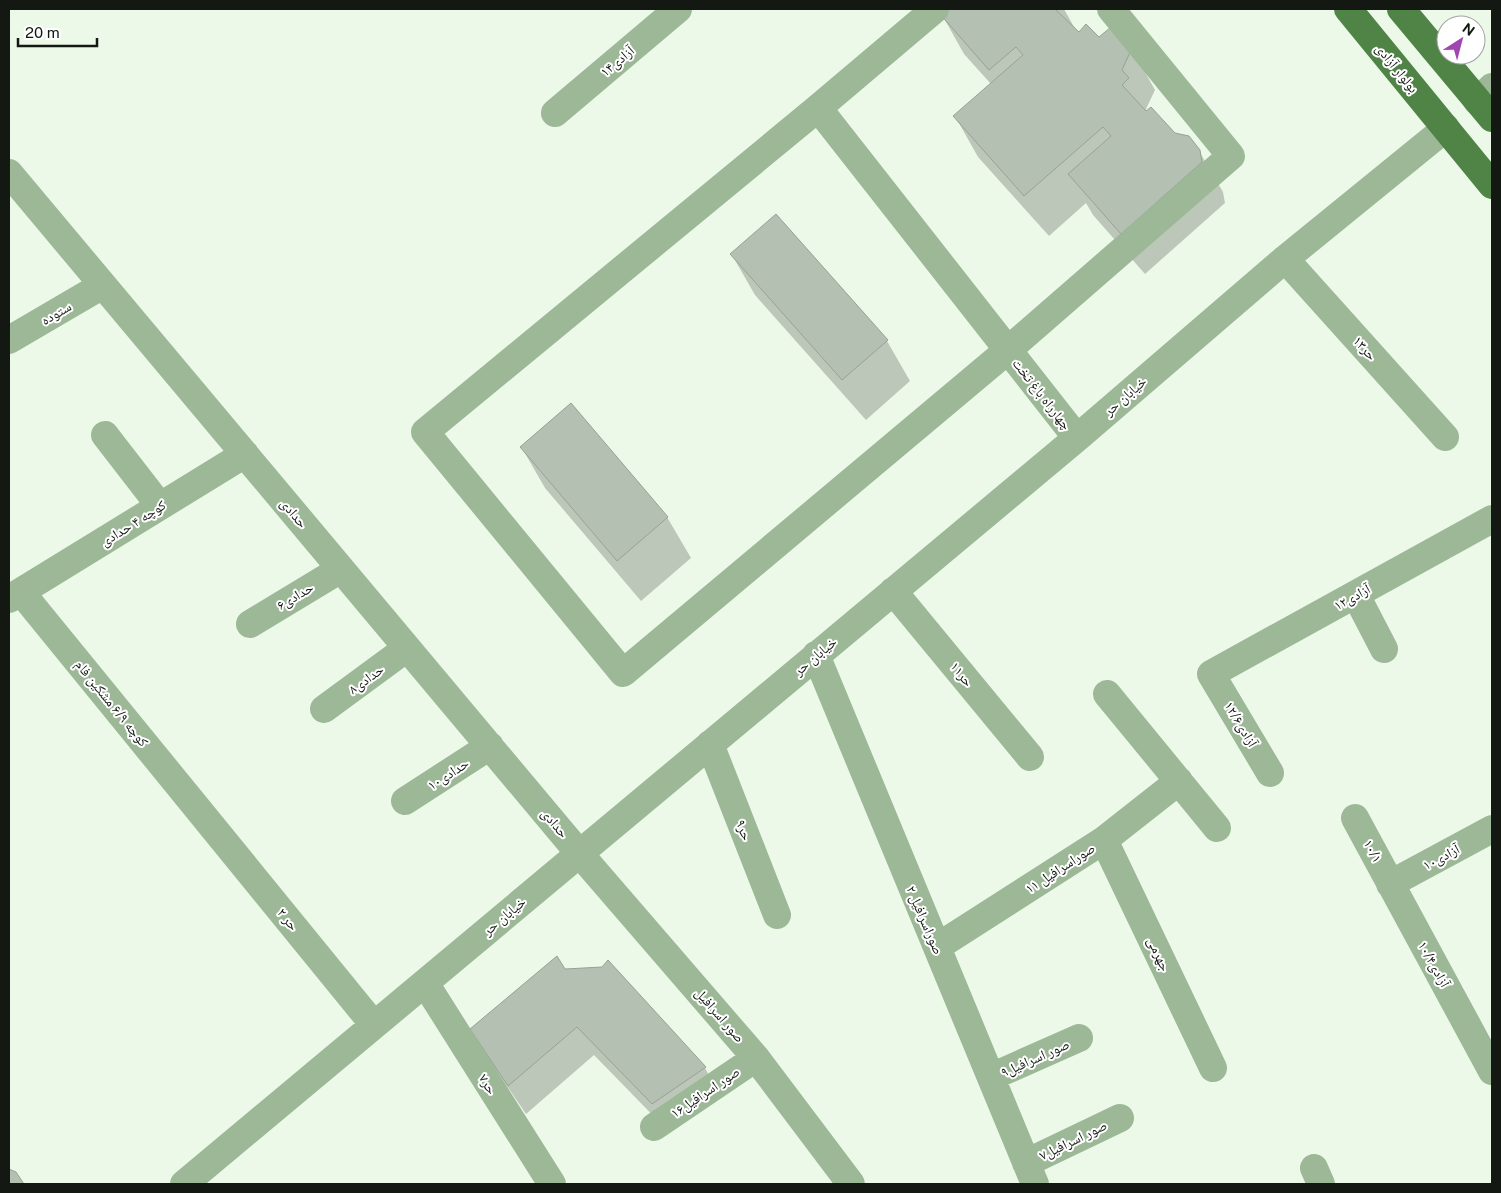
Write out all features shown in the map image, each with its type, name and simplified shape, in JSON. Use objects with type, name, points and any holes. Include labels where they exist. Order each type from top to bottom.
[{"type":"main road","name":"بولوار آزادی","points":[[1348,9],[1492,184]]},
{"type":"main road","points":[[1401,9],[1487,102],[1446,128]]},
{"type":"street","name":"آزادی۱۴","points":[[555,113],[678,9]]},
{"type":"street","points":[[935,9],[426,432],[623,673],[1008,350],[1231,156],[1111,9]]},
{"type":"street","name":"چهارراه باغ تخت","points":[[818,108],[1076,438]]},
{"type":"street","name":"خیابان حر","points":[[184,1184],[1076,438],[1284,259],[1446,128]]},
{"type":"street","name":"حدادی","points":[[9,173],[580,853]]},
{"type":"street","name":"حر۱۳","points":[[1284,259],[1445,437]]},
{"type":"street","name":"ستوده","points":[[9,340],[103,285]]},
{"type":"street","points":[[105,435],[160,506]]},
{"type":"street","name":"کوچه ۴ حدادی","points":[[15,596],[245,454]]},
{"type":"street","name":"آزادی۱۲","points":[[1211,674],[1492,519]]},
{"type":"street","name":"۶حدادی","points":[[250,624],[341,569]]},
{"type":"street","name":"حر۱۱","points":[[893,591],[1030,757]]},
{"type":"street","points":[[1356,594],[1384,648]]},
{"type":"street","name":"کوچه ۶/۹ مشکین فام","points":[[15,596],[202,814]]},
{"type":"street","name":"۸حدادی","points":[[324,709],[407,648]]},
{"type":"street","name":"صوراسرافیل ۲","points":[[816,655],[1031,1174]]},
{"type":"street","name":"آزادی۱۲/۶","points":[[1211,674],[1270,773]]},
{"type":"street","points":[[1107,694],[1217,828]]},
{"type":"street","name":"حر۹","points":[[710,744],[777,915]]},
{"type":"street","name":"حدادی۱۰","points":[[405,801],[490,746]]},
{"type":"street","name":"صوراسرافیل ۱۱","points":[[937,947],[1104,840],[1179,781]]},
{"type":"street","name":"۲ حر","points":[[202,814],[374,1025]]},
{"type":"street","name":"۱۰/۱","points":[[1355,818],[1390,884]]},
{"type":"street","name":"آزادی۱۰","points":[[1390,884],[1492,829]]},
{"type":"street","name":"جهرمی","points":[[1104,840],[1213,1068]]},
{"type":"street","name":"صور اسرافیل","points":[[580,853],[756,1058],[851,1184]]},
{"type":"street","name":"آزادی۱۰/۴","points":[[1390,884],[1492,1071]]},
{"type":"street","name":"حر۷","points":[[425,983],[552,1184]]},
{"type":"street","name":"صور اسرافیل۹","points":[[991,1077],[1079,1038]]},
{"type":"street","name":"صور اسرافیل۱۶","points":[[654,1127],[756,1058]]},
{"type":"street","name":"صور اسرافیل۷","points":[[1031,1174],[1120,1118]]},
{"type":"building","points":[[944,9],[1055,9],[1079,32],[1086,24],[1099,37],[1111,27],[1132,48],[1122,70],[1129,78],[1122,85],[1146,111],[1151,107],[1175,133],[1189,136],[1200,150],[1202,162],[1121,234],[1068,174],[1111,136],[1103,127],[1024,196],[953,116],[1023,55],[1016,47],[989,70],[939,13]]},
{"type":"building","points":[[776,214],[888,340],[842,380],[730,254]]},
{"type":"building","points":[[571,403],[668,517],[617,561],[520,447]]},
{"type":"building","points":[[557,956],[565,969],[602,967],[608,960],[706,1067],[652,1104],[577,1027],[508,1086],[470,1029]]},
{"type":"building","points":[[9,1169],[16,1172],[24,1184],[9,1184]]}]
